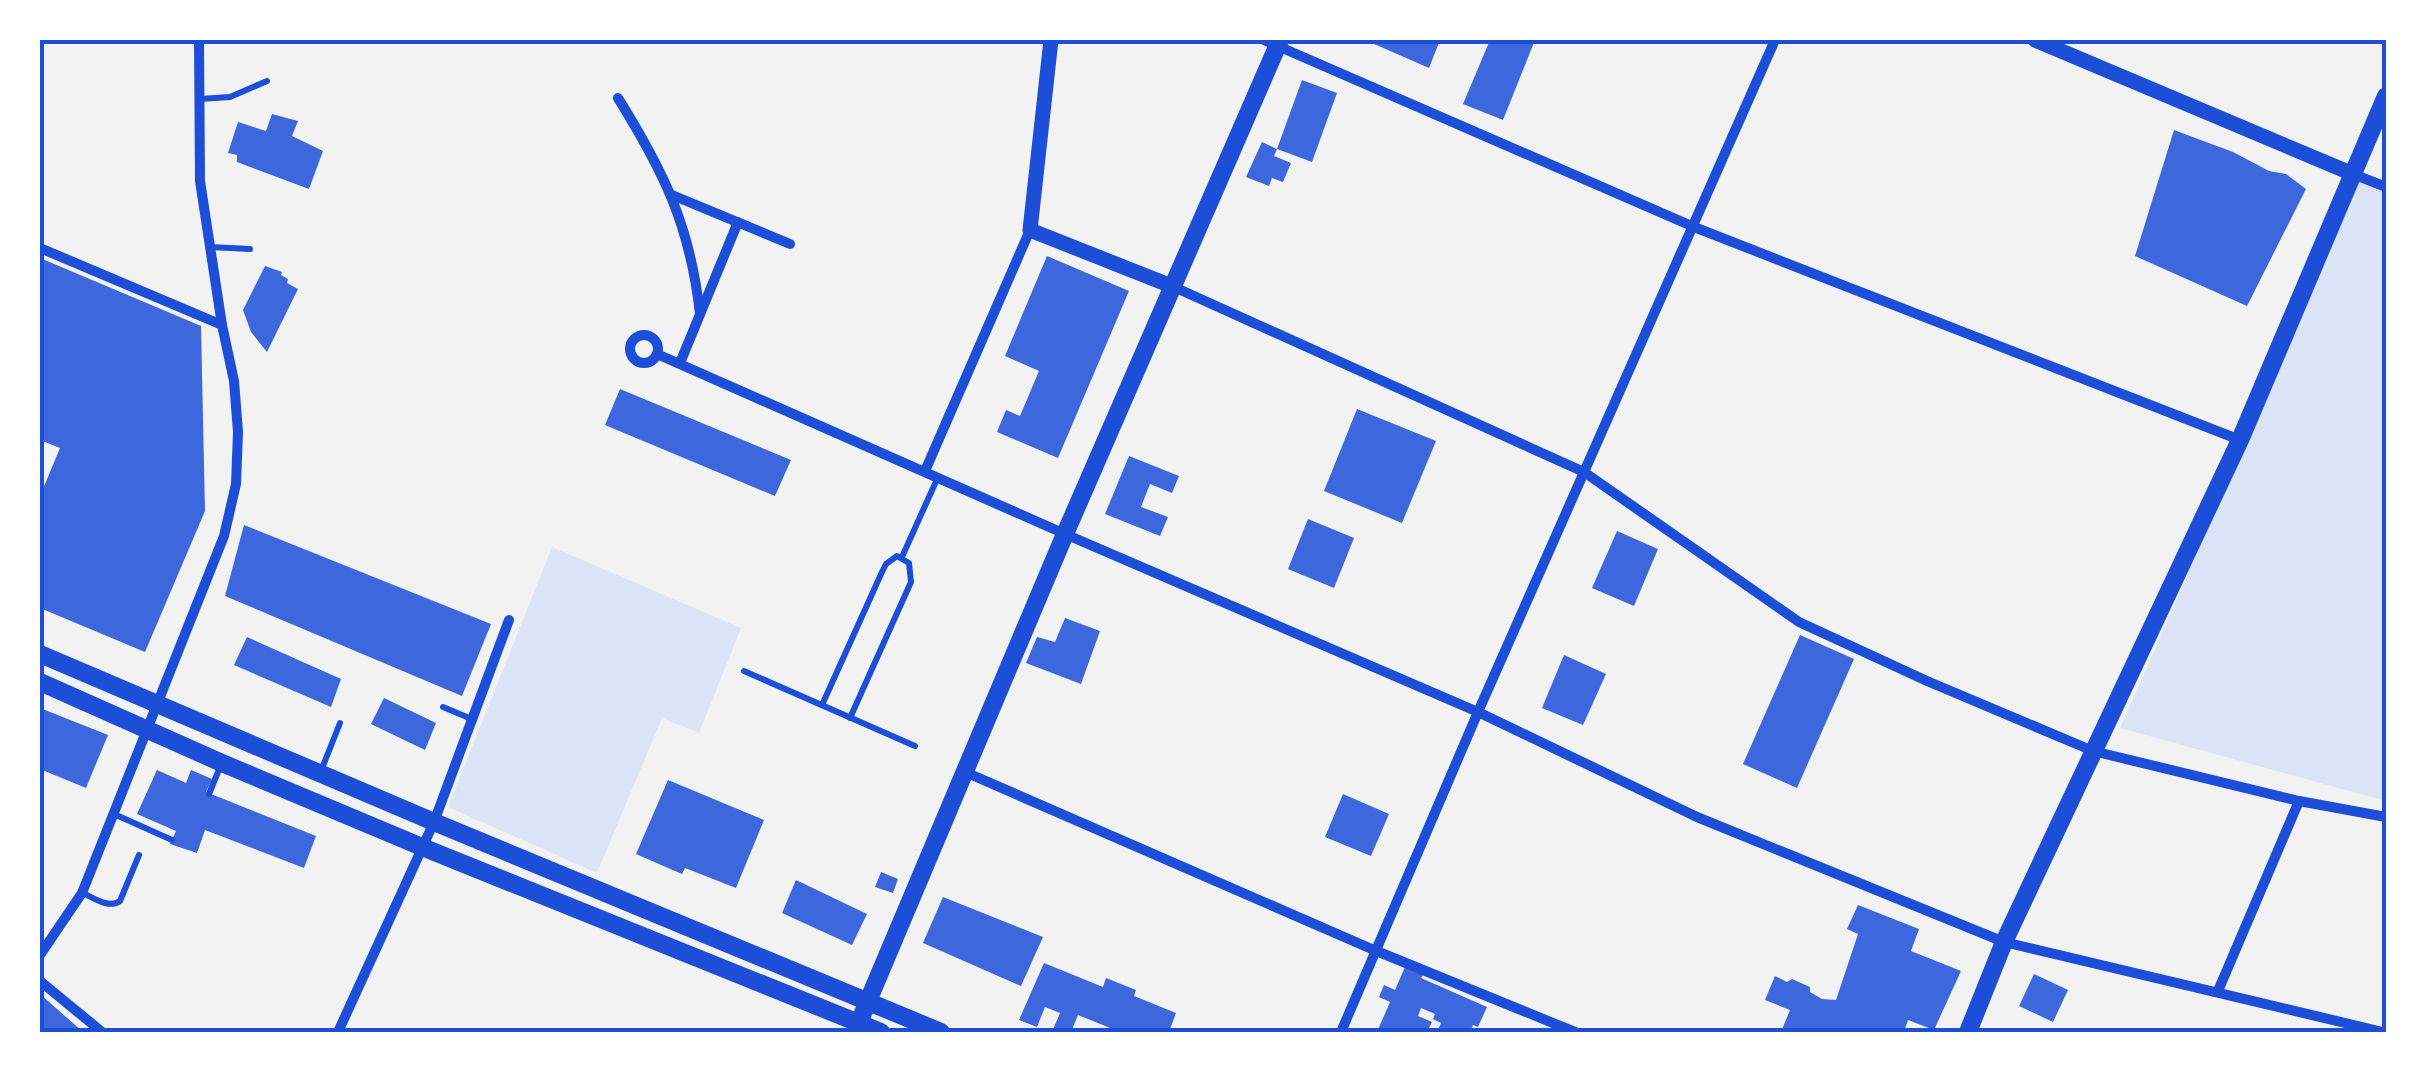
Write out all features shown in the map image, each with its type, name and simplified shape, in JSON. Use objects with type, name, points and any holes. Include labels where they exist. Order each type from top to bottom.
[{"type":"main road","points":[[857,1027],[1174,287],[1274,42]]},
{"type":"main road","points":[[1968,1032],[2004,942],[2240,440],[2386,96]]},
{"type":"main road","points":[[40,654],[941,1032]]},
{"type":"main road","points":[[40,682],[222,763],[857,1027],[881,1032]]},
{"type":"street","points":[[40,955],[82,893],[224,536],[236,484],[236,398],[200,180],[199,40]]},
{"type":"street","points":[[925,471],[1030,230],[1051,40]]},
{"type":"street","points":[[1341,1032],[1775,40]]},
{"type":"street","points":[[2035,40],[2386,187]]},
{"type":"street","points":[[1274,42],[1694,227],[2240,440]]},
{"type":"street","points":[[618,98],[672,195],[694,269],[700,314]]},
{"type":"street","points":[[672,195],[790,244]]},
{"type":"street","points":[[680,363],[738,222]]},
{"type":"street","points":[[1030,230],[1174,287],[1584,472],[1799,622],[1927,681],[2093,751],[2299,801],[2386,817]]},
{"type":"street","points":[[40,248],[222,325]]},
{"type":"street","points":[[657,354],[1478,712],[1697,817],[2004,942],[2383,1032]]},
{"type":"street","points":[[338,1032],[434,822],[510,620]]},
{"type":"street","points":[[965,772],[1374,950],[1576,1032]]},
{"type":"street","points":[[2218,991],[2299,801]]},
{"type":"street","points":[[40,982],[102,1032]]},
{"type":"lane","points":[[198,99],[230,97],[267,81]]},
{"type":"lane","points":[[209,247],[250,249]]},
{"type":"lane","points":[[902,558],[938,477]]},
{"type":"lane","points":[[822,705],[886,564],[897,556],[902,558],[909,563],[910,582],[850,718]]},
{"type":"lane","points":[[744,671],[914,746]]},
{"type":"lane","points":[[443,707],[474,720]]},
{"type":"lane","points":[[320,772],[340,723]]},
{"type":"lane","points":[[209,794],[222,763]]},
{"type":"lane","points":[[114,814],[172,840]]},
{"type":"lane","points":[[82,893],[116,904],[140,854]]},
{"type":"shaded area","points":[[2361,172],[2386,181],[2386,801],[2120,728]]},
{"type":"shaded area","points":[[552,547],[741,628],[699,733],[662,718],[597,873],[448,807]]},
{"type":"building","points":[[1365,40],[1440,40],[1429,68]]},
{"type":"building","points":[[1490,40],[1535,40],[1503,120],[1463,104]]},
{"type":"building","points":[[1302,80],[1337,93],[1312,162],[1277,149]]},
{"type":"building","points":[[272,114],[298,121],[292,136],[323,151],[309,189],[237,162],[237,155],[228,153],[238,122],[266,131]]},
{"type":"building","points":[[2174,130],[2233,152],[2269,171],[2286,174],[2306,189],[2247,306],[2135,256]]},
{"type":"building","points":[[1262,142],[1277,149],[1274,156],[1291,163],[1283,182],[1272,178],[1269,186],[1246,177]]},
{"type":"building","points":[[1047,256],[1129,291],[1058,458],[997,432],[1006,410],[1020,416],[1039,371],[1005,356]]},
{"type":"building","points":[[40,258],[201,326],[205,511],[145,652],[40,608],[40,496],[60,448],[40,440]]},
{"type":"building","points":[[265,266],[282,272],[287,283],[298,289],[267,352],[251,332],[243,310]]},
{"type":"building","points":[[620,389],[791,460],[775,496],[605,425]]},
{"type":"building","points":[[1357,409],[1436,441],[1402,523],[1324,491]]},
{"type":"building","points":[[1129,456],[1179,476],[1172,493],[1150,484],[1141,507],[1168,517],[1160,536],[1105,514]]},
{"type":"building","points":[[1308,519],[1354,538],[1334,588],[1288,569]]},
{"type":"building","points":[[244,525],[491,624],[462,696],[225,596]]},
{"type":"building","points":[[1617,531],[1658,549],[1634,606],[1592,588]]},
{"type":"building","points":[[1065,618],[1100,631],[1081,684],[1026,663],[1037,637],[1055,642]]},
{"type":"building","points":[[1800,635],[1854,659],[1797,788],[1743,764]]},
{"type":"building","points":[[247,637],[341,679],[331,707],[234,665]]},
{"type":"building","points":[[1564,655],[1606,674],[1583,725],[1542,708]]},
{"type":"building","points":[[384,698],[436,723],[425,750],[371,724]]},
{"type":"building","points":[[40,708],[108,735],[86,788],[40,769]]},
{"type":"building","points":[[157,770],[186,783],[191,770],[212,779],[206,792],[316,836],[304,868],[205,830],[197,853],[170,844],[176,831],[137,814]]},
{"type":"building","points":[[668,780],[764,820],[736,888],[685,868],[682,874],[636,854]]},
{"type":"building","points":[[1343,794],[1389,814],[1371,856],[1325,837]]},
{"type":"building","points":[[881,872],[898,879],[893,893],[875,887]]},
{"type":"building","points":[[796,880],[867,914],[852,945],[782,913]]},
{"type":"building","points":[[943,897],[1043,937],[1021,986],[923,943]]},
{"type":"building","points":[[1858,905],[1919,929],[1911,951],[1961,971],[1934,1030],[1908,1020],[1904,1032],[1781,1032],[1790,1010],[1765,1000],[1775,976],[1810,987],[1810,992],[1822,999],[1836,1000],[1858,934],[1847,929]]},
{"type":"building","points":[[1044,963],[1103,987],[1106,978],[1136,990],[1134,996],[1176,1013],[1169,1032],[1120,1032],[1078,1015],[1071,1032],[1052,1032],[1060,1013],[1045,1007],[1037,1027],[1019,1020]]},
{"type":"building","points":[[1405,967],[1487,1007],[1478,1027],[1473,1025],[1470,1032],[1437,1032],[1441,1023],[1433,1019],[1435,1014],[1421,1008],[1418,1016],[1432,1022],[1427,1032],[1377,1032],[1390,1002],[1379,997],[1384,985],[1395,990]]},
{"type":"building","points":[[2034,974],[2068,990],[2053,1022],[2019,1006]]},
{"type":"building","points":[[40,994],[83,1032],[40,1032]]}]
